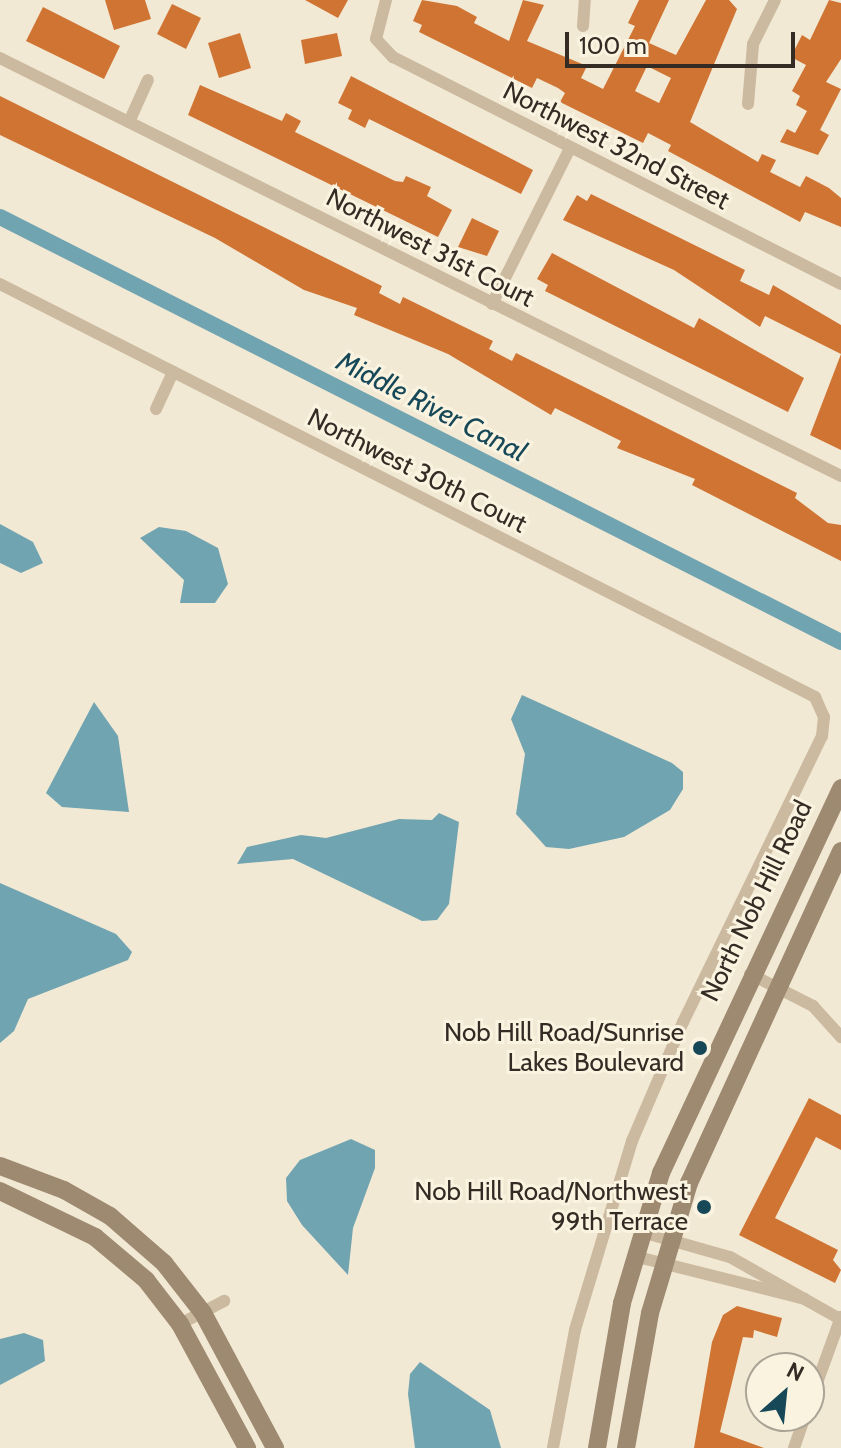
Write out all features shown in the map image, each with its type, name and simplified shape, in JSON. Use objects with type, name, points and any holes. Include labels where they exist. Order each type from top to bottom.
[{"type":"main road","name":"North Nob Hill Road","points":[[597,1448],[634,1256],[687,1108],[841,788]]},
{"type":"main road","name":"North Nob Hill Road","points":[[626,1448],[671,1240],[715,1118],[841,851]]},
{"type":"main road","points":[[0,1166],[64,1190],[110,1216],[164,1263],[203,1313],[275,1448]]},
{"type":"main road","points":[[0,1191],[95,1237],[146,1280],[180,1324],[247,1448]]},
{"type":"street","name":"Northwest 32nd Street","points":[[386,0],[376,39],[393,57],[841,284]]},
{"type":"street","points":[[583,26],[585,0]]},
{"type":"street","points":[[748,104],[753,44],[775,0]]},
{"type":"street","name":"Northwest 31st Court","points":[[0,58],[841,476]]},
{"type":"street","points":[[129,122],[148,80]]},
{"type":"street","points":[[492,304],[570,148]]},
{"type":"street","name":"Northwest 30th Court","points":[[0,284],[815,697],[824,717],[822,736],[683,1022],[632,1141],[575,1330],[553,1448]]},
{"type":"street","points":[[156,409],[173,372]]},
{"type":"street","points":[[749,974],[813,1006],[841,1037]]},
{"type":"street","points":[[642,1232],[730,1257],[840,1318],[825,1360]]},
{"type":"street","points":[[634,1256],[808,1299]]},
{"type":"street","points":[[180,1324],[224,1301]]},
{"type":"water","points":[[0,524],[33,542],[43,563],[21,573],[0,563]]},
{"type":"water","points":[[159,527],[186,531],[218,548],[228,584],[215,603],[180,603],[184,580],[140,538]]},
{"type":"water","points":[[522,695],[672,763],[683,772],[683,789],[670,810],[624,837],[569,849],[546,847],[516,814],[525,754],[511,719]]},
{"type":"water","points":[[94,702],[118,736],[129,812],[62,807],[46,793]]},
{"type":"water","points":[[439,813],[459,822],[449,904],[437,920],[422,921],[293,859],[237,864],[247,847],[301,835],[326,838],[399,819],[432,820]]},
{"type":"water","points":[[0,883],[116,934],[132,952],[128,960],[28,999],[14,1031],[0,1043]]},
{"type":"water","points":[[351,1139],[375,1150],[375,1168],[353,1228],[348,1275],[302,1225],[287,1201],[286,1178],[300,1160]]},
{"type":"water","points":[[24,1333],[43,1340],[45,1361],[0,1385],[0,1339]]},
{"type":"water","points":[[420,1362],[490,1410],[501,1448],[415,1448],[408,1394],[410,1374]]},
{"type":"building","points":[[105,0],[145,0],[151,19],[114,30]]},
{"type":"building","points":[[305,0],[348,0],[338,18]]},
{"type":"building","points":[[422,0],[457,6],[477,17],[474,23],[509,41],[523,0],[544,5],[527,41],[587,66],[581,78],[603,89],[635,26],[628,23],[639,0],[669,0],[649,43],[676,55],[706,0],[729,0],[737,9],[690,122],[758,162],[762,154],[776,160],[770,172],[800,187],[806,176],[829,188],[841,198],[841,227],[805,212],[800,222],[668,151],[671,145],[648,133],[643,143],[560,102],[565,93],[558,88],[537,78],[532,88],[419,32],[422,25],[413,21]],"holes":[[[647,66],[671,78],[659,103],[635,91]]]},
{"type":"building","points":[[829,0],[841,3],[841,59],[826,82],[841,89],[820,130],[829,135],[818,155],[780,142],[787,129],[795,133],[807,111],[796,105],[800,96],[792,91],[806,65],[791,57],[802,35],[810,40]]},
{"type":"building","points":[[172,4],[201,18],[186,49],[157,34]]},
{"type":"building","points":[[43,7],[120,46],[104,79],[26,41]]},
{"type":"building","points":[[240,33],[251,68],[219,78],[208,43]]},
{"type":"building","points":[[337,33],[342,56],[305,64],[301,40]]},
{"type":"building","points":[[351,76],[533,170],[521,194],[369,119],[365,128],[348,119],[352,110],[338,103]]},
{"type":"building","points":[[200,85],[282,121],[286,113],[301,121],[295,132],[395,181],[403,182],[406,176],[431,187],[427,196],[452,210],[438,237],[188,115]]},
{"type":"building","points":[[0,96],[382,286],[379,293],[400,304],[403,297],[493,341],[489,349],[512,361],[516,353],[797,493],[795,498],[828,523],[841,525],[841,561],[692,485],[695,479],[617,448],[621,441],[555,408],[551,415],[448,354],[354,315],[357,308],[304,290],[215,238],[0,135]]},
{"type":"building","points":[[591,194],[745,270],[740,281],[769,295],[773,285],[841,325],[841,354],[765,316],[760,327],[674,270],[563,220],[577,195],[587,201]]},
{"type":"building","points":[[472,218],[499,231],[487,256],[458,247]]},
{"type":"building","points":[[552,253],[694,328],[699,318],[804,378],[788,412],[545,291],[548,285],[537,279]]},
{"type":"building","points":[[841,354],[841,450],[810,435]]},
{"type":"building","points":[[809,1098],[841,1115],[841,1150],[816,1137],[775,1218],[838,1250],[833,1260],[841,1270],[835,1283],[739,1235]]},
{"type":"building","points":[[737,1306],[782,1318],[777,1337],[754,1330],[753,1338],[743,1337],[720,1432],[764,1448],[694,1448],[712,1342],[723,1315]]},
{"type":"waterway","name":"Middle River Canal","points":[[0,217],[841,642]]},
{"type":"place","name":"Nob Hill Road/Sunrise Lakes Boulevard","points":[[700,1048]]},
{"type":"place","name":"Nob Hill Road/Northwest 99th Terrace","points":[[704,1207]]}]
